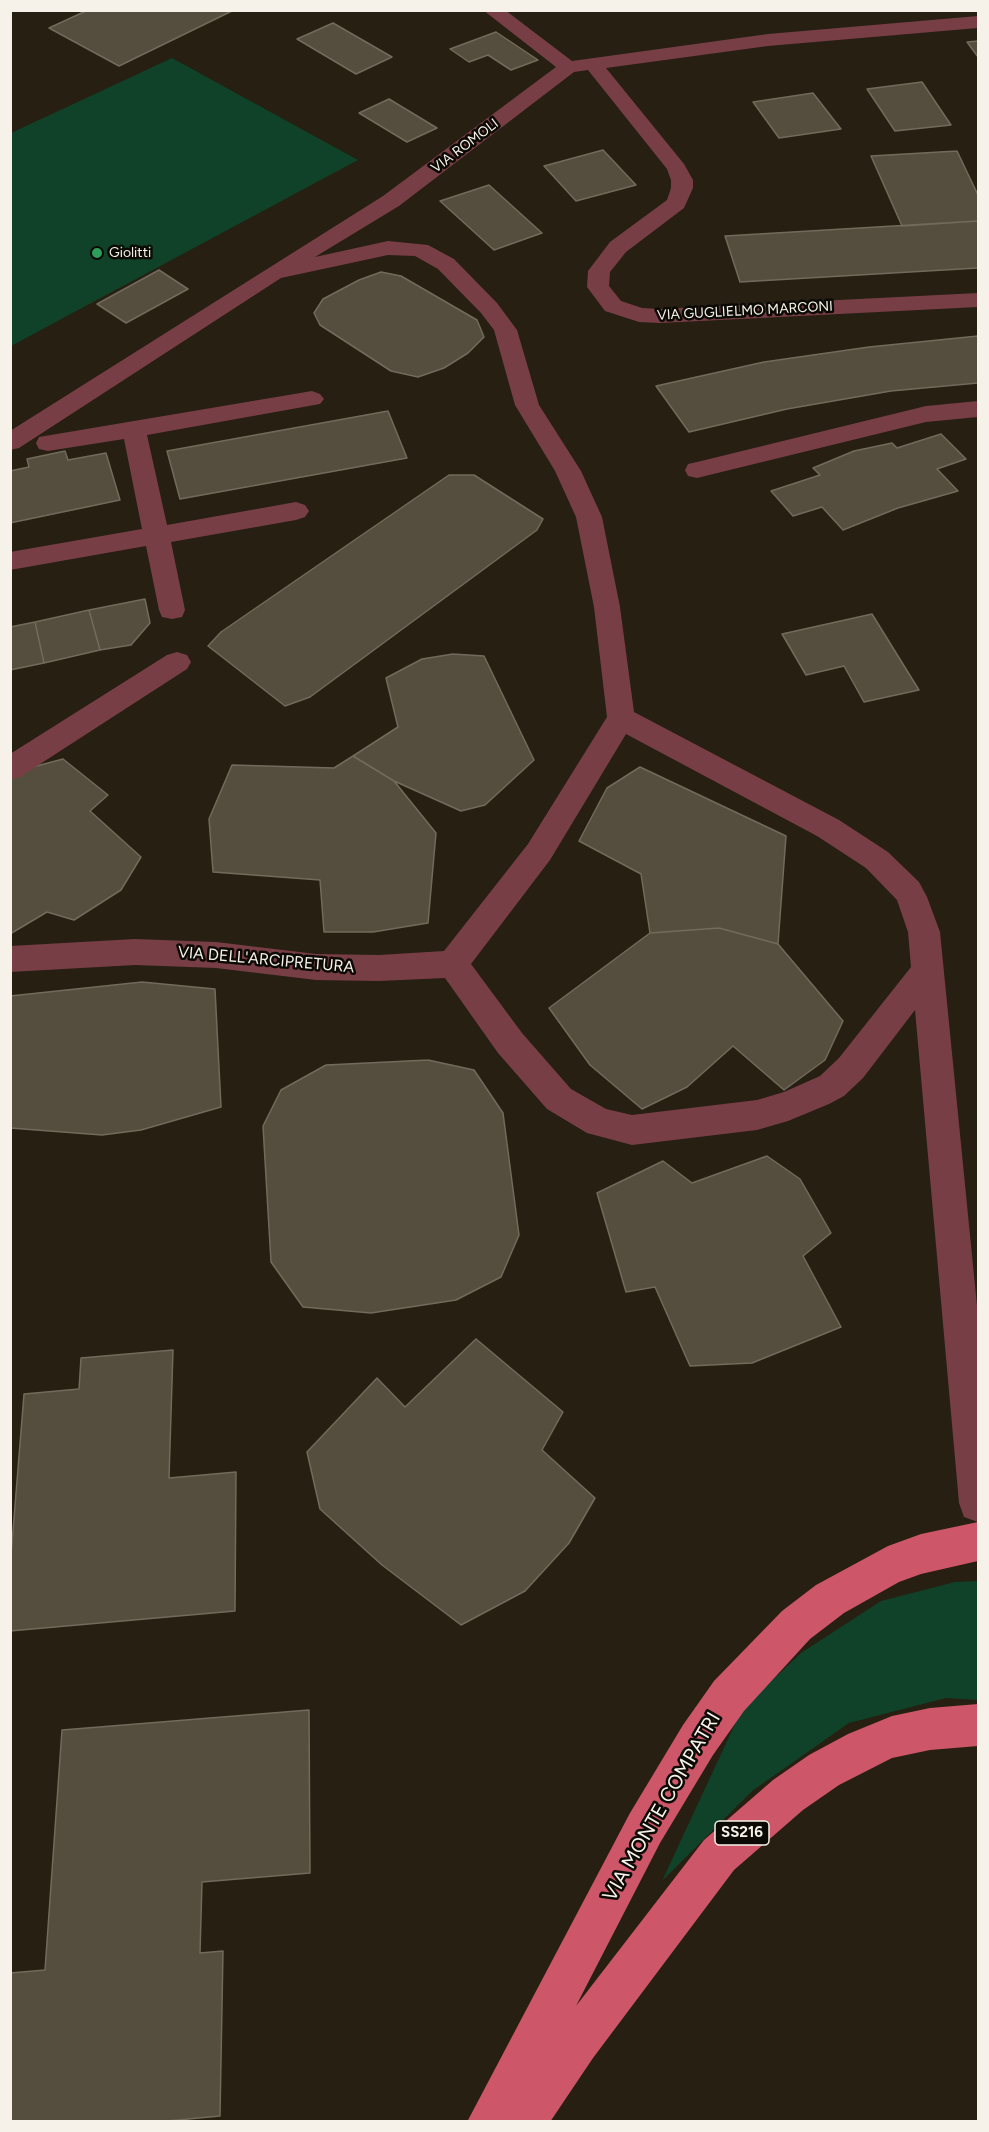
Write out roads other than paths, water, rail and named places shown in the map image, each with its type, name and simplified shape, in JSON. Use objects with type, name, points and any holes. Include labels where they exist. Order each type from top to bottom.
[{"type":"main road","name":"VIA MONTE COMPATRI","points":[[490,2121],[645,1828],[698,1740],[729,1696],[796,1625],[830,1599],[888,1566],[921,1554],[978,1542]]},
{"type":"main road","name":"SS216","points":[[522,2121],[577,2042],[692,1888],[719,1855],[748,1828],[824,1770],[863,1749],[892,1737],[930,1729],[978,1725]]},
{"type":"street","points":[[492,10],[568,68]]},
{"type":"street","name":"VIA ROMOLI","points":[[10,442],[391,201],[568,68],[768,40],[978,22]]},
{"type":"street","name":"VIA GUGLIELMO MARCONI","points":[[593,64],[677,168],[682,180],[682,188],[676,203],[618,247],[599,271],[598,287],[613,306],[628,313],[660,316],[978,300]]},
{"type":"street","points":[[274,273],[377,249],[420,250],[446,264],[493,312],[509,340],[527,405],[580,493],[593,529],[608,607],[621,718],[539,852],[453,964],[504,1036],[559,1099],[598,1122],[632,1130],[757,1115],[788,1106],[832,1086],[851,1068],[927,971]]},
{"type":"street","points":[[48,442],[312,399]]},
{"type":"street","points":[[697,470],[926,414],[978,409]]},
{"type":"street","points":[[134,429],[172,610]]},
{"type":"street","points":[[10,561],[296,511]]},
{"type":"street","points":[[10,769],[177,662]]},
{"type":"street","points":[[621,718],[828,828],[885,867],[908,891],[916,906],[924,932],[978,1503]]},
{"type":"street","name":"VIA DELL'ARCIPRETURA","points":[[10,959],[135,952],[216,955],[326,967],[379,968],[453,964]]},
{"type":"place","name":"Giolitti","points":[[97,253]]}]
